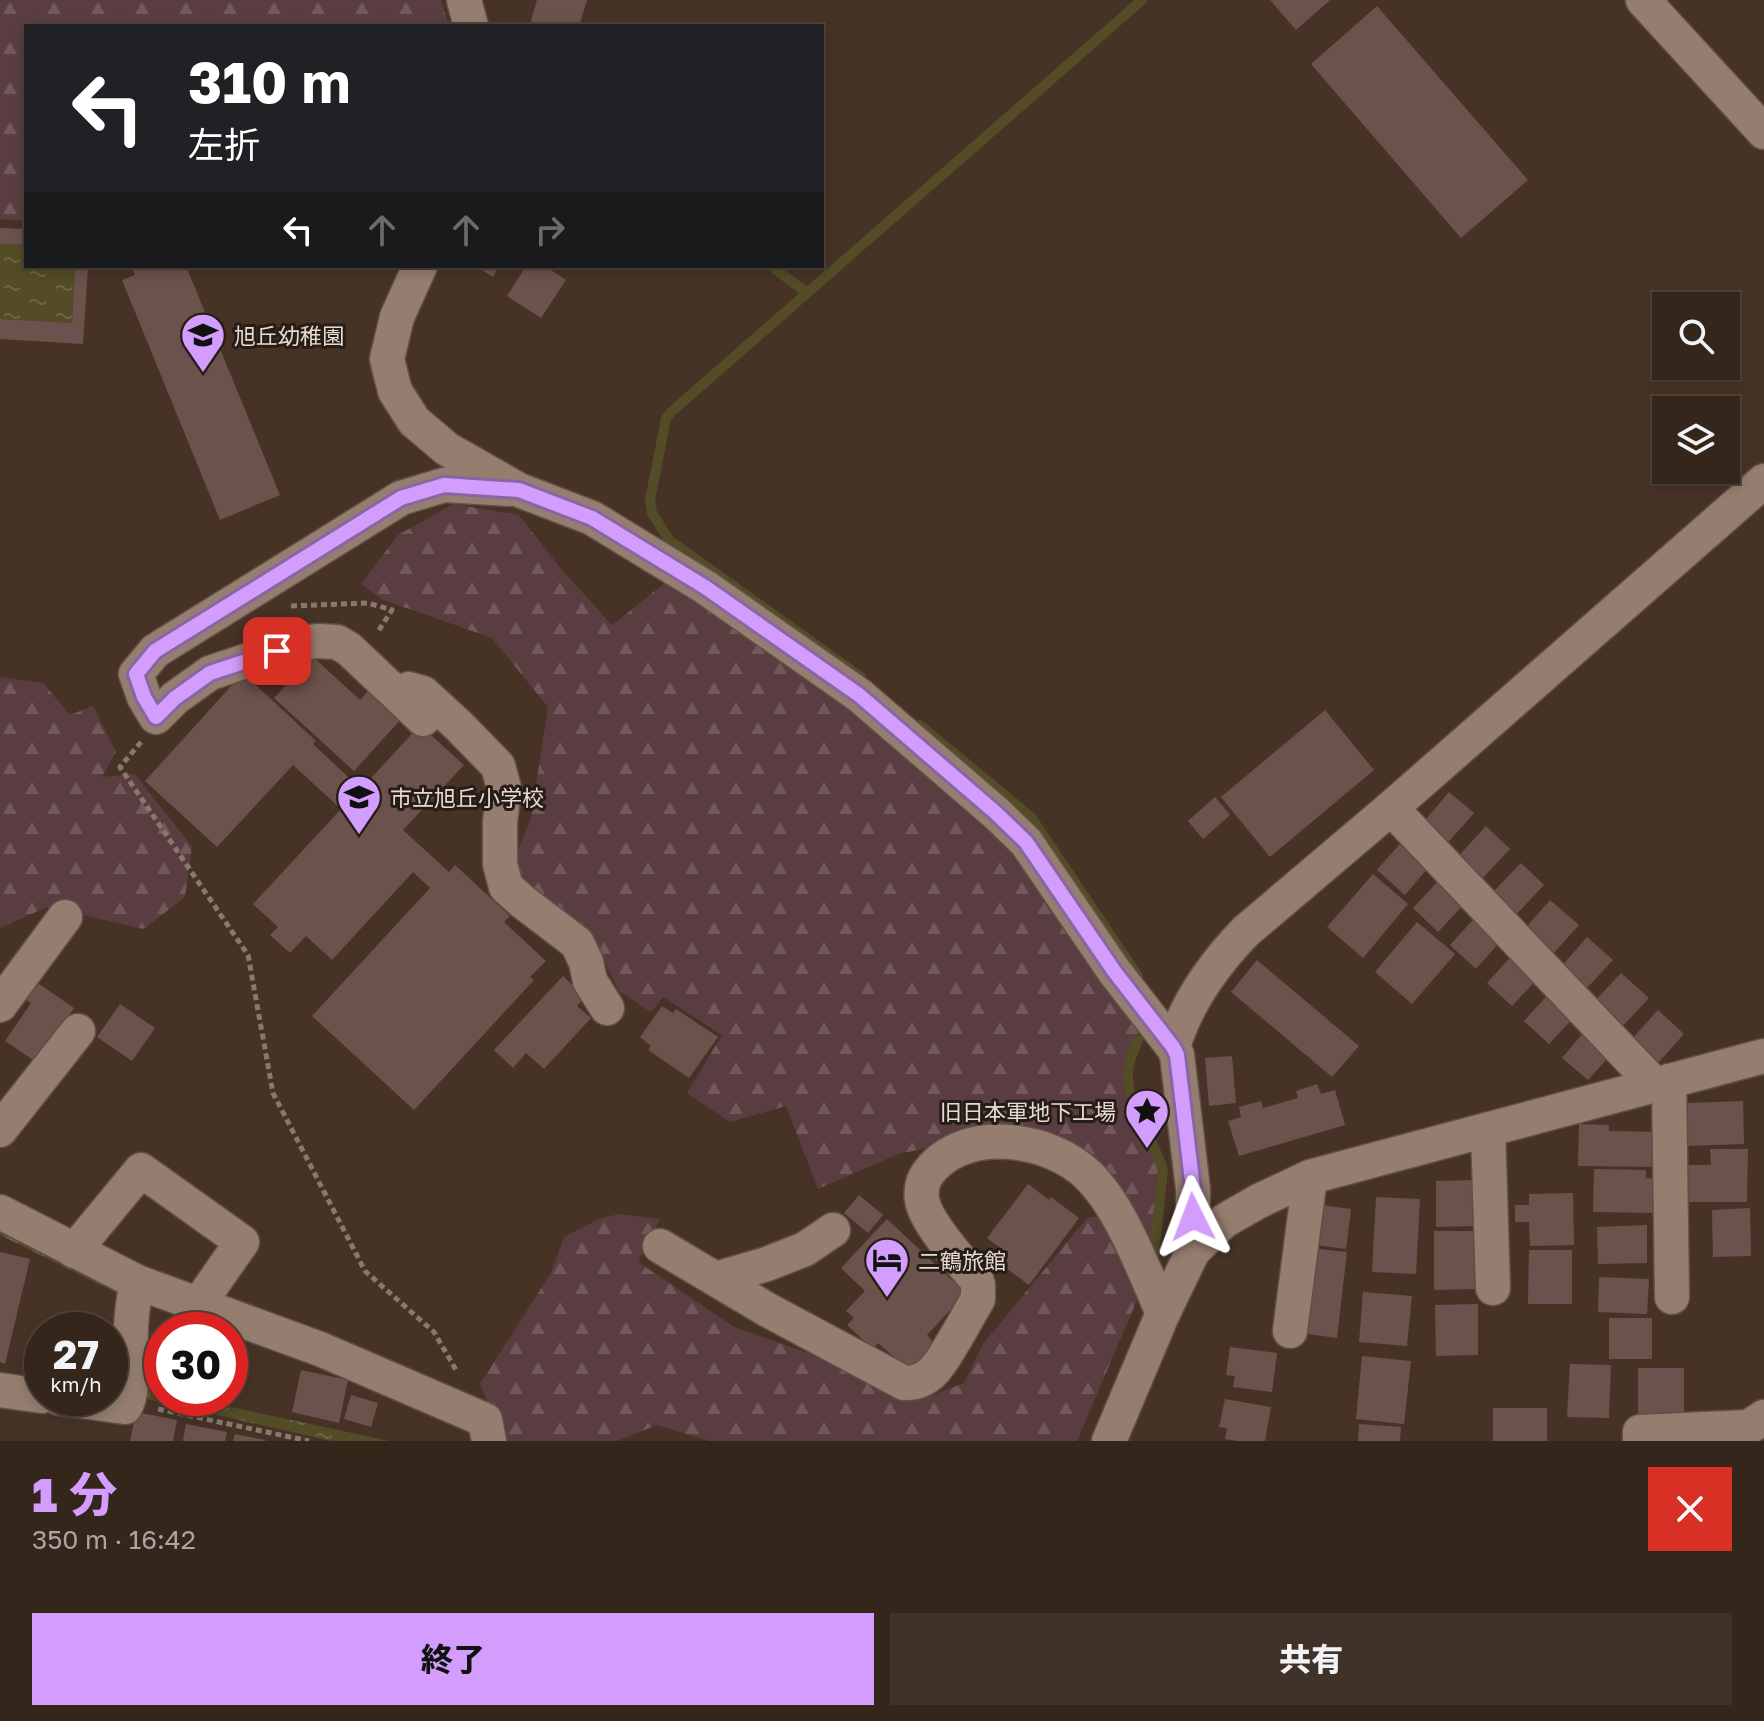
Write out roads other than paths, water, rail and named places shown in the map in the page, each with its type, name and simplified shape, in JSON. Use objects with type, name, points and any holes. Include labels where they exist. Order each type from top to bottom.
[{"type":"street","points":[[464,0],[470,24]]},
{"type":"street","points":[[1643,0],[1764,132]]},
{"type":"street","points":[[419,268],[397,317],[387,359],[395,391],[414,421],[447,449],[519,490],[592,518],[705,587],[859,695],[1026,842],[1114,971],[1177,1055],[1193,1189],[1193,1251]]},
{"type":"street","points":[[1173,1047],[1179,1026],[1195,996],[1228,950],[1246,931],[1395,813],[1764,481]]},
{"type":"street","points":[[423,719],[360,658],[337,642],[300,643],[210,673],[175,698],[156,717],[144,697],[136,674],[155,651],[401,498],[444,485],[519,490]]},
{"type":"street","points":[[398,693],[410,688],[423,693],[498,766],[504,788],[500,864],[506,887],[577,943],[590,981],[607,1008]]},
{"type":"street","points":[[1395,813],[1662,1083],[1672,1297]]},
{"type":"street","points":[[0,1005],[65,917]]},
{"type":"street","points":[[0,1130],[78,1031]]},
{"type":"street","points":[[1109,1441],[1193,1251],[1224,1221],[1310,1177],[1764,1056]]},
{"type":"street","points":[[1488,1130],[1493,1288]]},
{"type":"street","points":[[660,1246],[766,1309],[904,1383],[915,1384],[937,1369],[978,1299],[976,1279],[926,1214],[922,1184],[937,1162],[950,1153],[991,1140],[1052,1152],[1075,1163],[1091,1177],[1116,1213],[1163,1313]]},
{"type":"street","points":[[74,1251],[141,1170],[242,1242],[198,1305]]},
{"type":"street","points":[[1290,1331],[1310,1177]]},
{"type":"street","points":[[0,1212],[74,1251],[134,1300],[198,1305],[320,1349],[487,1430]]},
{"type":"street","points":[[716,1279],[805,1249],[833,1230]]},
{"type":"street","points":[[128,1398],[134,1300]]},
{"type":"street","points":[[0,1390],[24,1393]]},
{"type":"street","points":[[1640,1441],[1640,1432],[1749,1427],[1764,1417]]},
{"type":"water","points":[[0,244],[24,245],[24,268],[75,268],[72,323],[0,319]]},
{"type":"water","points":[[0,1223],[127,1286],[142,1310],[144,1322],[144,1398],[128,1395],[128,1387],[142,1389],[123,1296],[0,1235]]},
{"type":"water","points":[[248,1411],[389,1441],[332,1441],[222,1416],[248,1416]]},
{"type":"waterway","points":[[861,677],[669,540],[652,513],[650,500],[666,419],[1142,0]]},
{"type":"waterway","points":[[774,268],[807,293]]},
{"type":"waterway","points":[[920,725],[1031,817],[1138,976]]},
{"type":"waterway","points":[[1138,1040],[1129,1066],[1128,1083],[1135,1108],[1163,1170],[1153,1264]]},
{"type":"place","name":"旭丘幼稚園","points":[[203,374]]},
{"type":"place","name":"市立旭丘小学校","points":[[359,836]]},
{"type":"place","name":"旧日本軍地下工場","points":[[1147,1150]]},
{"type":"place","name":"二鶴旅館","points":[[887,1299]]}]
